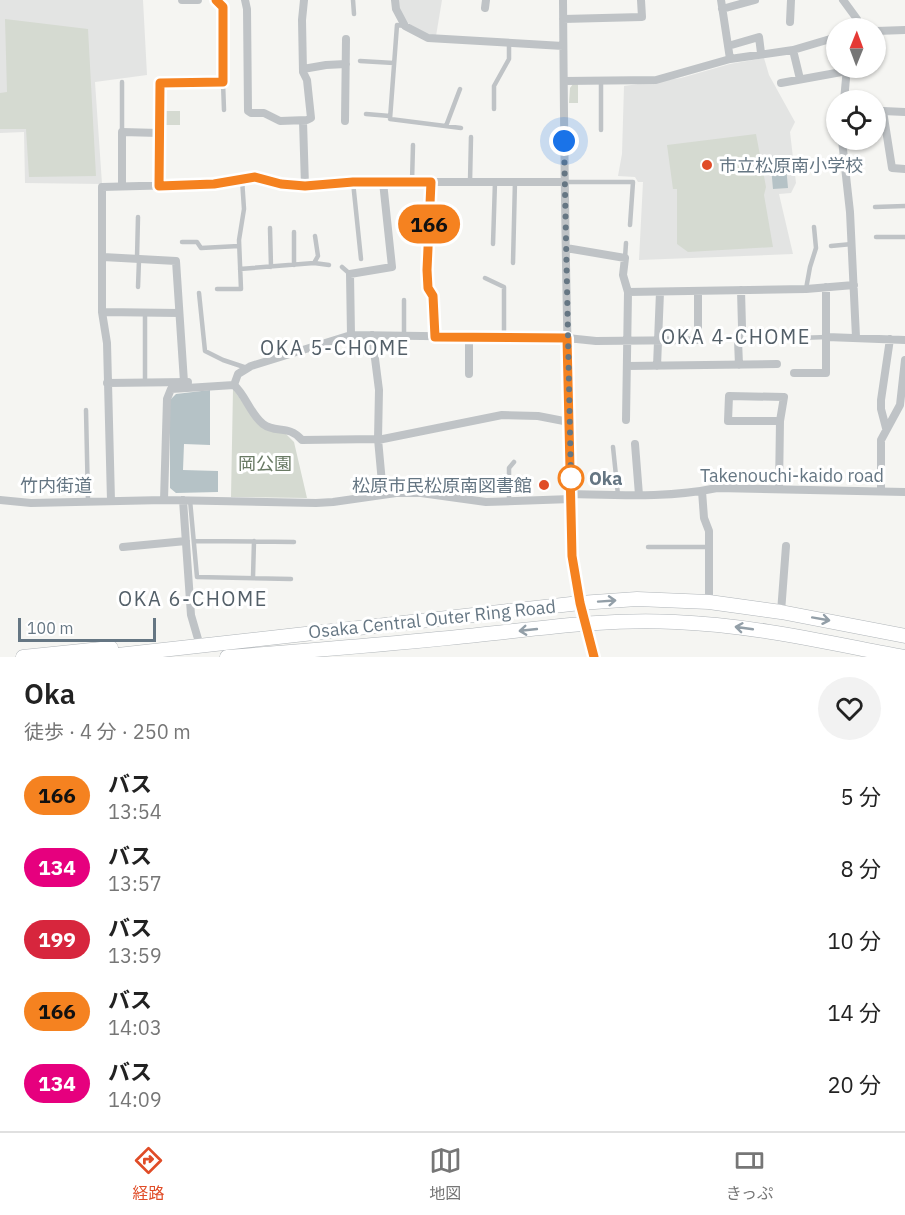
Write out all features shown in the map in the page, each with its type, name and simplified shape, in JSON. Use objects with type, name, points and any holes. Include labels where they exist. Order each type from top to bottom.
[{"type":"main road","name":"Osaka Central Outer Ring Road","points":[[100,657],[580,603],[637,599],[709,602],[781,612],[905,636]]},
{"type":"main road","name":"Osaka Central Outer Ring Road","points":[[227,657],[294,651],[343,652],[585,624],[649,621],[719,625],[904,657]]},
{"type":"main road","points":[[23,657],[209,638],[236,642]]},
{"type":"main road","points":[[264,657],[294,651]]},
{"type":"street","points":[[182,0],[198,0]]},
{"type":"street","points":[[159,186],[160,83],[223,82],[223,7],[216,0]]},
{"type":"street","points":[[245,0],[249,111],[264,113],[280,121],[303,121],[311,118],[307,80],[303,69],[304,0]]},
{"type":"street","points":[[395,0],[396,9],[405,26],[428,38],[563,46]]},
{"type":"street","points":[[563,0],[564,182],[572,556],[580,603],[594,657]]},
{"type":"street","points":[[563,19],[642,17],[641,0]]},
{"type":"street","points":[[730,59],[721,5],[755,0]]},
{"type":"street","points":[[790,22],[791,0]]},
{"type":"street","points":[[838,0],[843,0],[855,18]]},
{"type":"street","points":[[886,31],[905,30]]},
{"type":"street","points":[[728,46],[759,37],[761,54]]},
{"type":"street","points":[[345,121],[346,39]]},
{"type":"street","points":[[564,81],[656,80],[730,59],[792,50],[826,41]]},
{"type":"street","points":[[792,50],[800,79]]},
{"type":"street","points":[[303,69],[326,64],[346,64]]},
{"type":"street","points":[[781,83],[826,73]]},
{"type":"street","points":[[905,112],[884,111],[892,168],[905,169]]},
{"type":"street","points":[[303,121],[305,186]]},
{"type":"street","points":[[122,186],[122,132],[159,133]]},
{"type":"street","points":[[843,150],[852,244],[856,337]]},
{"type":"street","points":[[111,501],[107,343],[102,312],[102,187],[214,184],[255,177],[281,184],[305,186],[353,182],[564,182]]},
{"type":"street","points":[[351,335],[350,274],[392,267],[383,182]]},
{"type":"street","points":[[431,182],[427,270],[428,288],[433,296],[435,337]]},
{"type":"street","points":[[566,248],[625,258],[623,275],[628,292],[626,420]]},
{"type":"street","points":[[103,256],[176,261],[184,382]]},
{"type":"street","points":[[628,292],[806,289],[854,285]]},
{"type":"street","points":[[794,373],[826,373],[826,287]]},
{"type":"street","points":[[739,365],[738,340],[742,327],[741,290]]},
{"type":"street","points":[[657,366],[660,292]]},
{"type":"street","points":[[234,385],[238,374],[247,368],[351,335],[504,339],[567,338],[596,341],[698,340],[698,292]]},
{"type":"street","points":[[102,312],[179,313]]},
{"type":"street","points":[[234,385],[171,389],[168,399],[164,500],[333,502],[383,494],[378,439],[379,390],[372,335]]},
{"type":"street","points":[[469,338],[469,374]]},
{"type":"street","points":[[827,338],[905,340]]},
{"type":"street","points":[[886,428],[881,400],[890,339]]},
{"type":"street","points":[[881,491],[881,440],[900,405],[905,360]]},
{"type":"street","points":[[627,366],[777,364]]},
{"type":"street","points":[[107,383],[197,382],[209,386]]},
{"type":"street","points":[[234,385],[261,423],[268,427],[296,433],[302,440],[378,439],[502,415],[538,416],[569,422]]},
{"type":"street","points":[[779,488],[780,421],[784,397],[729,396],[728,421],[780,421]]},
{"type":"street","points":[[635,444],[639,495]]},
{"type":"street","name":"Takenouchi-kaido road","points":[[383,494],[421,493],[486,502],[639,495],[717,488],[905,492]]},
{"type":"street","points":[[702,491],[704,518],[709,531],[709,602]]},
{"type":"street","name":"竹内街道","points":[[0,500],[31,503],[164,500]]},
{"type":"street","points":[[186,500],[190,541],[191,615],[198,639]]},
{"type":"street","points":[[123,547],[190,541]]},
{"type":"street","points":[[781,612],[786,546]]},
{"type":"lane","points":[[353,0],[354,14]]},
{"type":"lane","points":[[390,116],[397,25],[405,26]]},
{"type":"lane","points":[[494,109],[494,86],[509,59],[509,44]]},
{"type":"lane","points":[[360,61],[394,63]]},
{"type":"lane","points":[[601,81],[601,130]]},
{"type":"lane","points":[[122,82],[122,132]]},
{"type":"lane","points":[[223,82],[224,110]]},
{"type":"lane","points":[[446,126],[460,89]]},
{"type":"lane","points":[[366,114],[461,128]]},
{"type":"lane","points":[[470,182],[471,137]]},
{"type":"lane","points":[[412,182],[413,145]]},
{"type":"lane","points":[[217,290],[241,289],[239,246],[244,209],[243,179]]},
{"type":"lane","points":[[353,182],[361,259]]},
{"type":"lane","points":[[493,244],[495,182]]},
{"type":"lane","points":[[513,263],[515,182]]},
{"type":"lane","points":[[564,182],[633,182],[630,225]]},
{"type":"lane","points":[[875,207],[905,206]]},
{"type":"lane","points":[[138,217],[138,287]]},
{"type":"lane","points":[[806,289],[816,248],[814,227]]},
{"type":"lane","points":[[270,228],[271,267]]},
{"type":"lane","points":[[294,232],[294,265]]},
{"type":"lane","points":[[314,263],[318,256],[315,236]]},
{"type":"lane","points":[[876,237],[905,237]]},
{"type":"lane","points":[[182,242],[197,242],[201,248],[239,246]]},
{"type":"lane","points":[[625,258],[626,243]]},
{"type":"lane","points":[[831,246],[852,244]]},
{"type":"lane","points":[[240,269],[314,263],[329,265]]},
{"type":"lane","points":[[342,267],[350,274]]},
{"type":"lane","points":[[485,278],[504,287],[504,339]]},
{"type":"lane","points":[[199,293],[205,351],[247,368]]},
{"type":"lane","points":[[404,300],[404,336]]},
{"type":"lane","points":[[145,312],[145,383]]},
{"type":"lane","points":[[799,338],[827,338]]},
{"type":"lane","points":[[86,410],[88,502]]},
{"type":"lane","points":[[613,447],[618,495]]},
{"type":"lane","points":[[509,501],[509,468],[514,462]]},
{"type":"lane","points":[[291,579],[197,577],[190,541],[294,542]]},
{"type":"lane","points":[[253,577],[254,541]]},
{"type":"lane","points":[[648,547],[710,547]]},
{"type":"shaded area","points":[[0,0],[143,0],[147,75],[95,82],[102,184],[25,183],[24,132],[0,133]]},
{"type":"shaded area","points":[[396,0],[442,0],[436,36],[429,35],[404,21]]},
{"type":"shaded area","name":"市立松原南小学校","points":[[764,58],[769,75],[795,122],[790,132],[796,183],[791,193],[779,194],[793,254],[639,260],[643,182],[638,182],[635,177],[618,176],[622,154],[624,86],[681,78],[730,64]]},
{"type":"shaded area","points":[[785,155],[788,188],[773,189],[770,156]]},
{"type":"shaded area","points":[[210,390],[210,445],[184,444],[183,470],[218,471],[218,492],[176,493],[170,488],[170,400],[176,394]]},
{"type":"green space","points":[[5,19],[88,29],[96,176],[29,177],[26,129],[0,129],[0,93],[7,92]]},
{"type":"green space","points":[[573,84],[578,84],[578,103],[569,103],[570,88]]},
{"type":"green space","points":[[166,111],[180,111],[180,125],[166,125]]},
{"type":"green space","points":[[756,134],[766,187],[764,195],[773,247],[688,252],[677,244],[677,189],[673,189],[667,145]]},
{"type":"green space","name":"岡公園","points":[[233,389],[251,414],[284,432],[294,442],[307,498],[231,497]]},
{"type":"bus line","name":"166","points":[[216,0],[223,7],[223,82],[160,83],[159,186],[214,184],[255,177],[281,184],[305,186],[353,182],[431,182],[427,270],[428,288],[433,296],[435,337],[567,338],[572,556],[580,603],[594,657]]},
{"type":"place","name":"市立松原南小学校","points":[[707,165]]},
{"type":"place","name":"Oka","points":[[571,478]]},
{"type":"place","name":"松原市民松原南図書館","points":[[544,485]]},
{"type":"district","name":"OKA 4-CHOME","points":[[736,336]]},
{"type":"district","name":"OKA 5-CHOME","points":[[335,347]]},
{"type":"district","name":"OKA 6-CHOME","points":[[193,598]]},
{"type":"route","points":[[564,141],[571,482],[571,478]]}]
